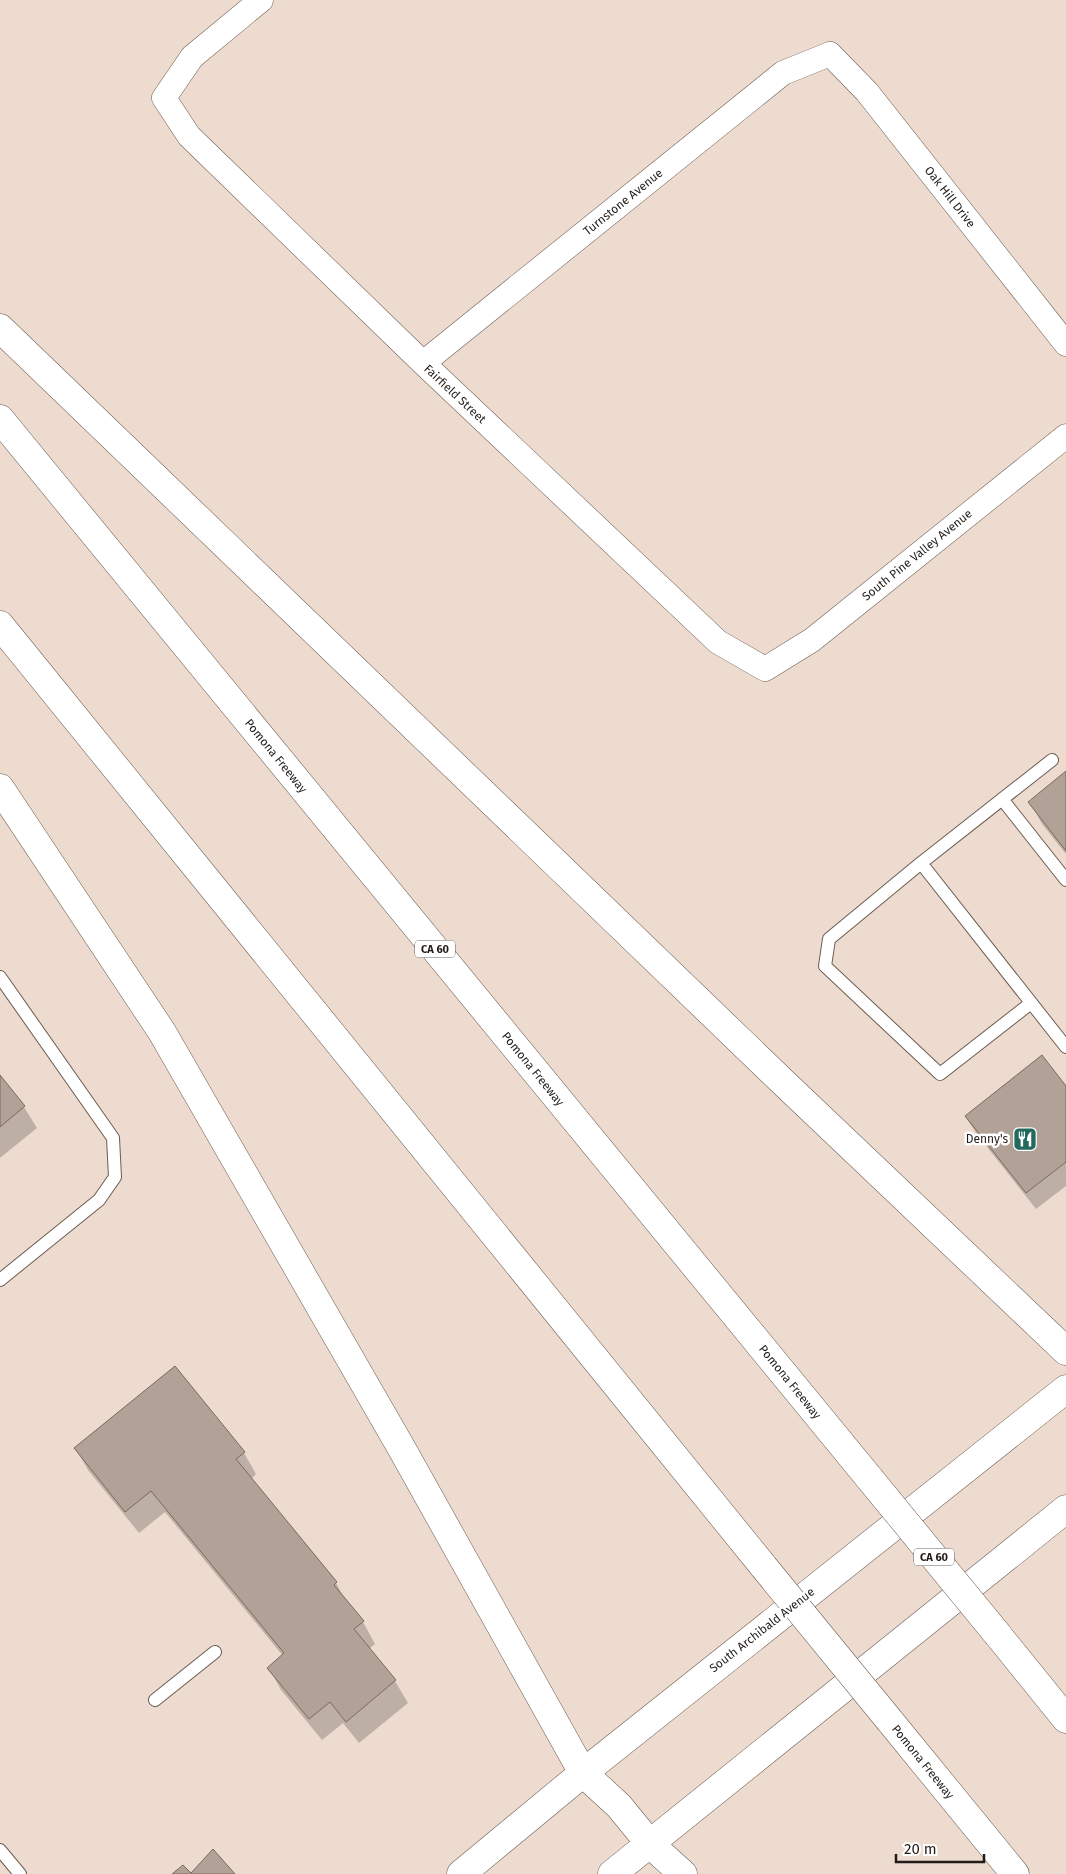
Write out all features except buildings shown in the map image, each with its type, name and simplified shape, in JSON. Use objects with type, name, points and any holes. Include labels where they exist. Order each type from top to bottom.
[{"type":"main road","points":[[0,328],[785,1084],[1066,1351]]},
{"type":"main road","name":"Pomona Freeway","points":[[0,419],[1066,1719]]},
{"type":"main road","name":"Pomona Freeway","points":[[0,625],[1015,1874]]},
{"type":"main road","points":[[0,788],[162,1032],[402,1449],[583,1773],[619,1806],[650,1844],[683,1874]]},
{"type":"main road","name":"South Archibald Avenue","points":[[461,1874],[583,1773],[1066,1389]]},
{"type":"main road","points":[[612,1874],[1066,1509]]},
{"type":"street","name":"Fairfield Street","points":[[261,0],[192,57],[164,98],[189,136],[423,363],[718,642],[765,669]]},
{"type":"street","name":"Oak Hill Drive","points":[[830,54],[867,92],[1066,344]]},
{"type":"street","name":"Turnstone Avenue","points":[[423,363],[783,73],[830,54]]},
{"type":"street","name":"South Pine Valley Avenue","points":[[765,669],[812,640],[1066,436]]},
{"type":"lane","points":[[1031,1003],[940,1074],[825,966],[829,939],[921,863],[1052,760]]},
{"type":"lane","points":[[1002,799],[1066,880]]},
{"type":"lane","points":[[921,863],[1066,1047]]},
{"type":"lane","points":[[0,977],[113,1138],[114,1177],[99,1200],[0,1280]]},
{"type":"lane","points":[[155,1700],[214,1652]]},
{"type":"lane","points":[[0,1850],[20,1874]]},
{"type":"place","name":"Denny's","points":[[1025,1139]]}]
